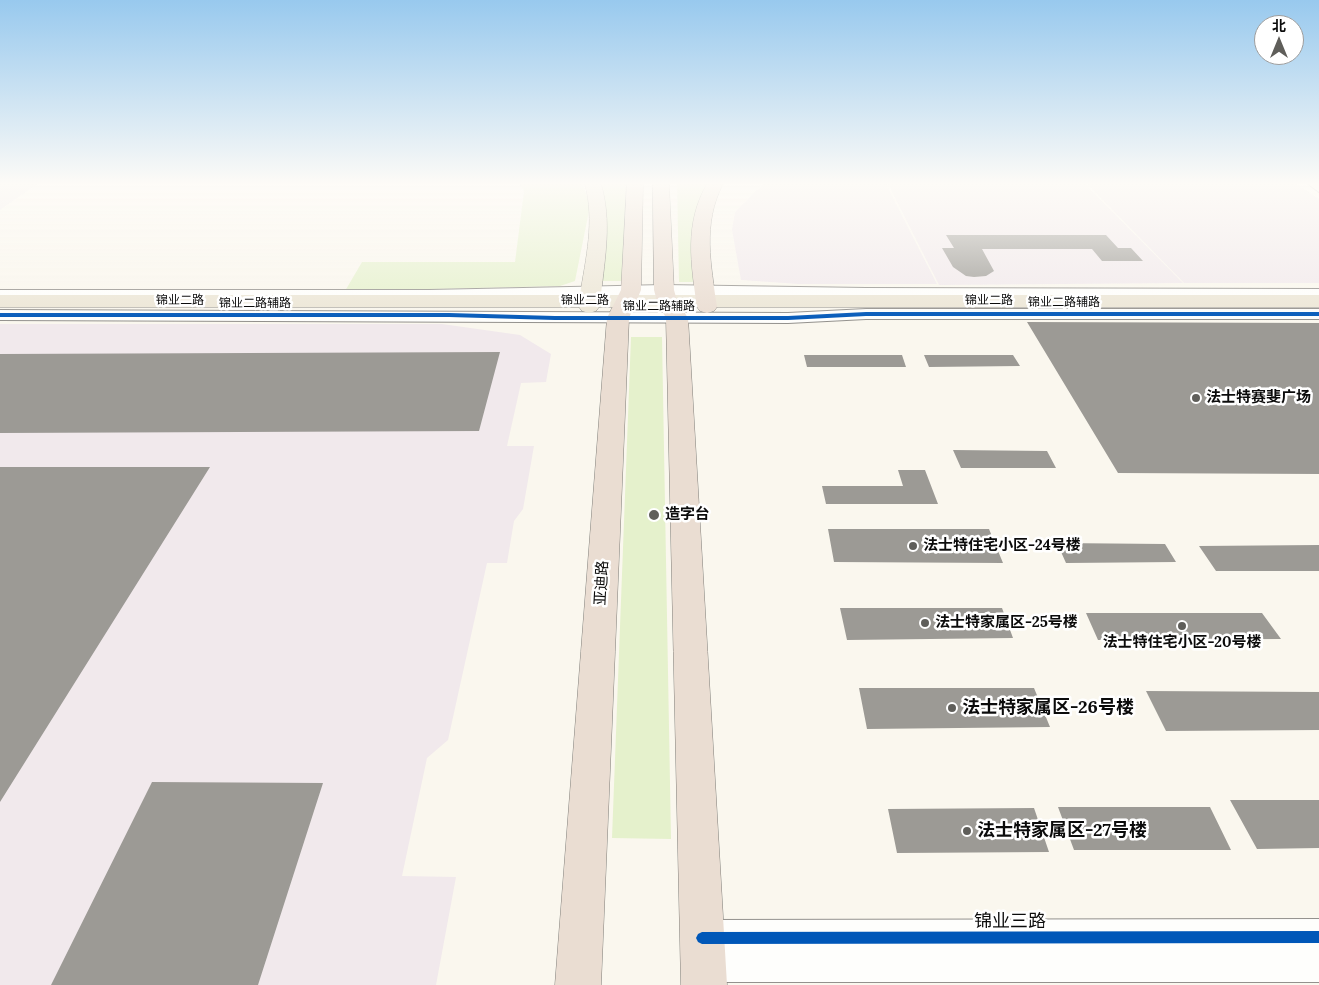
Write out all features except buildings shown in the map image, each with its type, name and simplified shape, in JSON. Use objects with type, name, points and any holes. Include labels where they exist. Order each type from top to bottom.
[{"type":"highway","name":"亚迪路","points":[[578,985],[631,230]]},
{"type":"highway","points":[[664,230],[703,962]]},
{"type":"highway","points":[[700,230],[706,300]]},
{"type":"main road","points":[[590,299],[598,230]]},
{"type":"main road","name":"锦业二路","points":[[0,308],[590,299]]},
{"type":"main road","name":"锦业二路","points":[[0,301],[590,299],[625,304],[669,304],[706,300],[1319,301]]},
{"type":"main road","name":"锦业二路","points":[[706,300],[1319,307]]},
{"type":"street","name":"锦业二路辅路","points":[[706,300],[866,294],[1319,294]]},
{"type":"street","name":"锦业二路辅路","points":[[0,295],[429,295],[590,299]]},
{"type":"street","name":"锦业二路辅路","points":[[0,315],[450,315],[503,318],[625,304]]},
{"type":"street","name":"锦业二路辅路","points":[[669,304],[788,318],[866,314],[1319,314]]},
{"type":"street","name":"锦业三路","points":[[703,962],[1319,937]]},
{"type":"street","points":[[703,962],[1319,964]]},
{"type":"shaded area","points":[[732,230],[909,230],[937,284],[798,284],[741,280]]},
{"type":"shaded area","points":[[911,230],[1131,230],[1183,283],[939,285]]},
{"type":"shaded area","points":[[1132,230],[1319,230],[1319,283],[1184,283]]},
{"type":"shaded area","points":[[0,324],[442,324],[520,335],[551,354],[546,382],[521,383],[507,446],[534,446],[523,509],[514,521],[507,563],[487,563],[448,740],[427,758],[402,876],[456,877],[436,985],[0,985]]},
{"type":"green space","points":[[519,230],[585,230],[575,281],[560,286],[345,291],[362,262],[515,262]]},
{"type":"green space","points":[[607,230],[624,230],[622,281],[602,281]]},
{"type":"green space","points":[[678,230],[694,230],[694,256],[697,282],[679,282]]},
{"type":"green space","points":[[631,337],[662,337],[671,839],[612,838]]},
{"type":"cycle path","points":[[0,315],[449,315],[555,318],[788,318],[866,314],[1319,314]]},
{"type":"cycle path","points":[[702,938],[1319,937]]},
{"type":"place","name":"法士特赛斐广场","points":[[1196,398]]},
{"type":"place","name":"造字台","points":[[654,515]]},
{"type":"place","name":"法士特住宅小区-24号楼","points":[[913,546]]},
{"type":"place","name":"法士特家属区-25号楼","points":[[925,623]]},
{"type":"place","name":"法士特住宅小区-20号楼","points":[[1182,626]]},
{"type":"place","name":"法士特家属区-26号楼","points":[[952,708]]},
{"type":"place","name":"法士特家属区-27号楼","points":[[967,831]]}]
